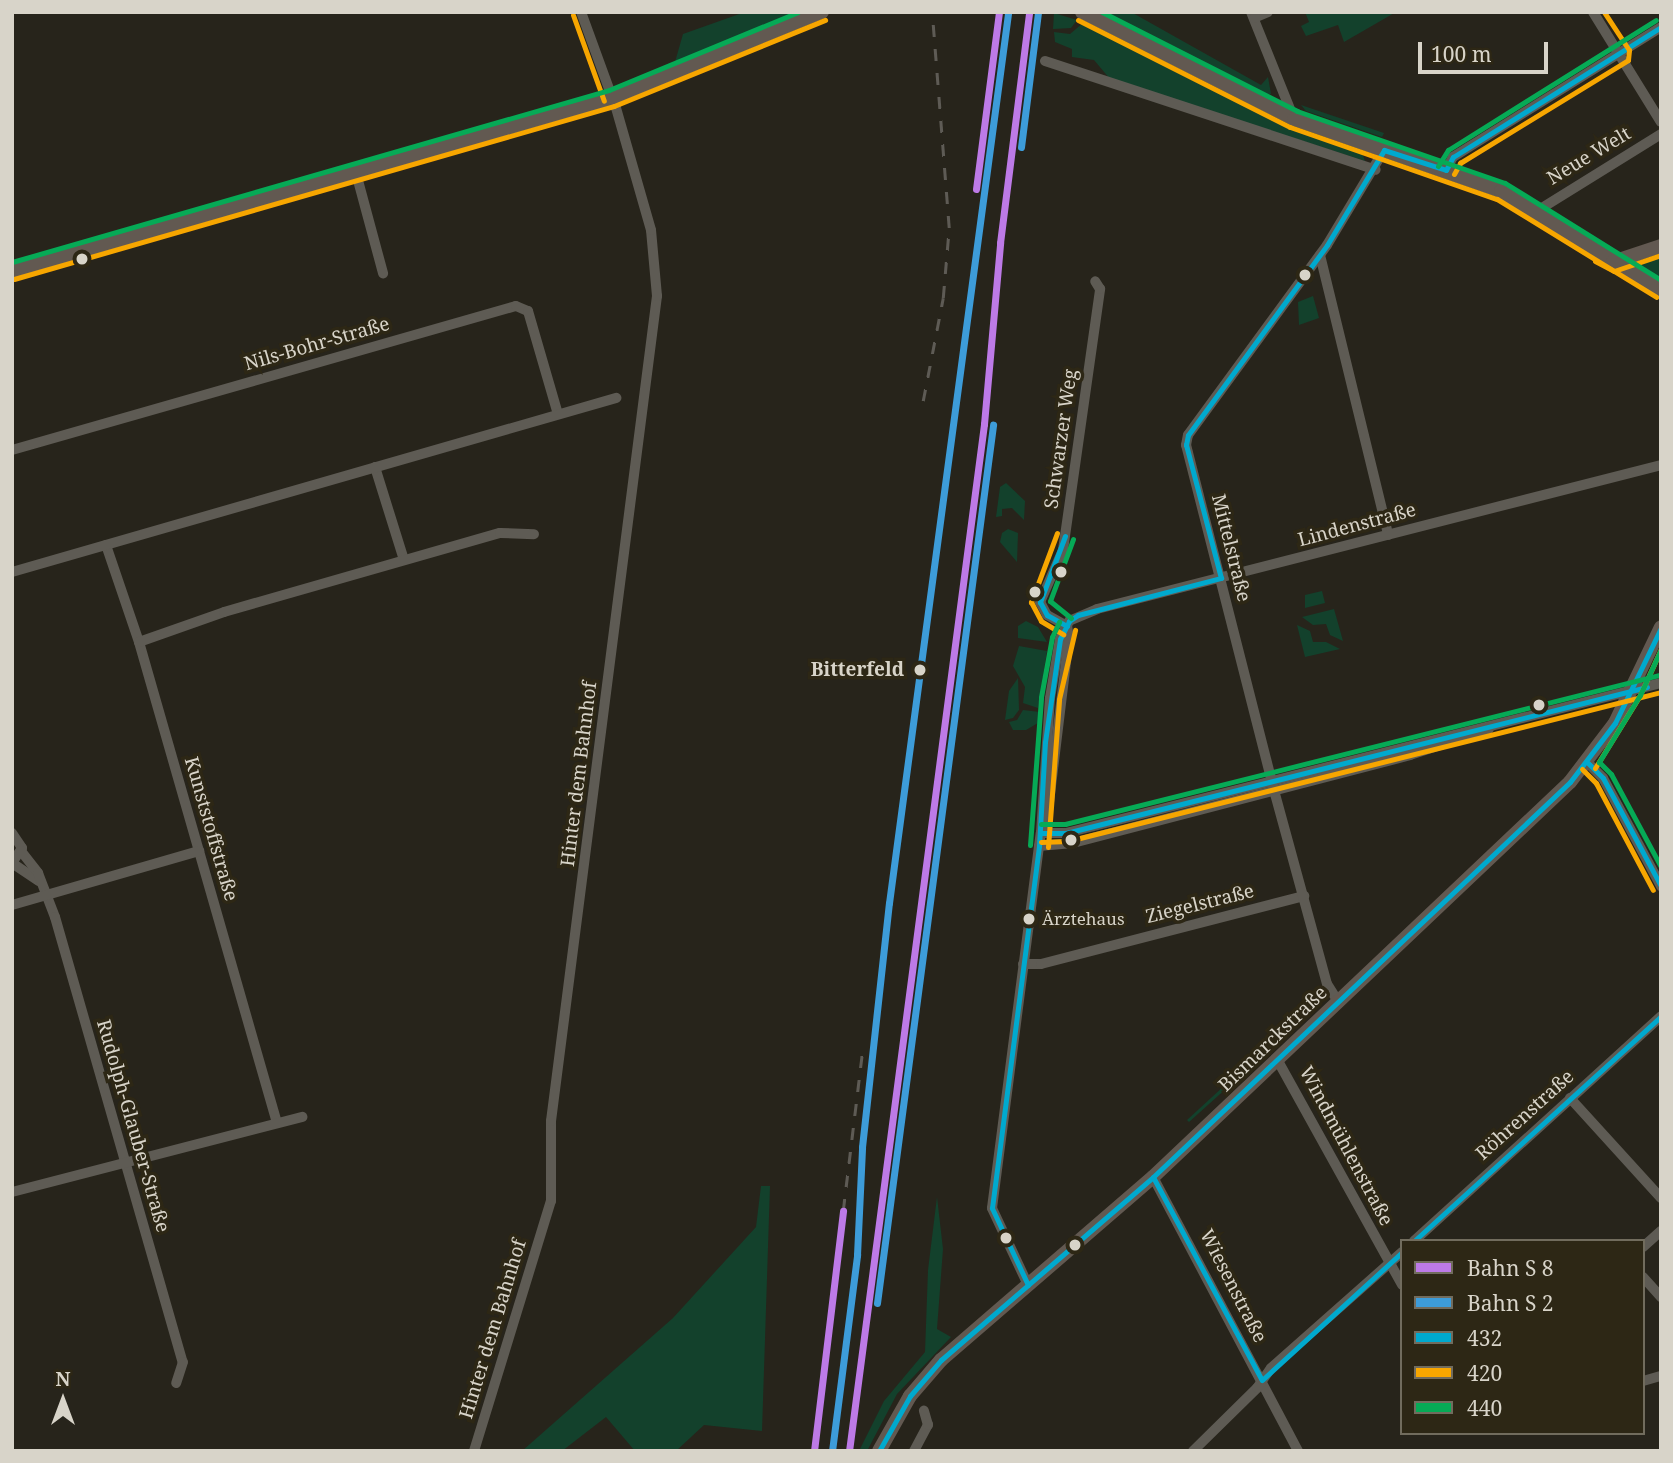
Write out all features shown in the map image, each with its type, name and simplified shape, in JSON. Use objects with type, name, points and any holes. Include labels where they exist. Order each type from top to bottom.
[{"type":"main road","points":[[12,271],[612,98],[822,12]]},
{"type":"main road","points":[[1082,12],[1294,119],[1502,191],[1661,290]]},
{"type":"main road","points":[[1613,262],[1661,246]]},
{"type":"main road","name":"Bismarckstraße","points":[[879,1451],[923,1379],[1153,1177],[1339,1003],[1588,762],[1633,690],[1661,627]]},
{"type":"street","name":"Hinter dem Bahnhof","points":[[474,1451],[551,1201],[551,1121],[657,296],[654,241],[612,98],[581,12]]},
{"type":"street","points":[[1268,12],[1252,15],[1283,86],[1294,119]]},
{"type":"street","points":[[1593,12],[1661,122]]},
{"type":"street","points":[[1446,170],[1453,157],[1661,27]]},
{"type":"street","points":[[1045,61],[1376,170]]},
{"type":"street","points":[[1267,107],[1283,86]]},
{"type":"street","name":"Neue Welt","points":[[1537,211],[1657,136]]},
{"type":"street","name":"Mittelstraße","points":[[1339,1003],[1327,984],[1273,786],[1186,445],[1188,435],[1320,255],[1376,170],[1384,150]]},
{"type":"street","points":[[356,173],[383,273]]},
{"type":"street","points":[[1320,255],[1388,535]]},
{"type":"street","name":"Schwarzer Weg","points":[[1067,626],[1047,615],[1040,602],[1063,550],[1100,289],[1096,281]]},
{"type":"street","name":"Nils-Bohr-Straße","points":[[12,450],[507,308],[528,311],[558,414]]},
{"type":"street","points":[[12,572],[616,398]]},
{"type":"street","name":"Lindenstraße","points":[[1067,626],[1078,615],[1661,465]]},
{"type":"street","points":[[376,467],[404,560]]},
{"type":"street","points":[[139,642],[500,533],[534,534]]},
{"type":"street","name":"Kunststoffstraße","points":[[106,545],[139,642],[277,1124]]},
{"type":"street","points":[[1028,1285],[992,1208],[1041,833],[1050,698],[1060,639],[1067,626]]},
{"type":"street","points":[[1041,833],[1066,833],[1476,737],[1493,727],[1661,683]]},
{"type":"street","points":[[1588,762],[1603,778],[1661,886]]},
{"type":"street","points":[[1039,846],[1073,843],[1273,786]]},
{"type":"street","name":"Rudolph-Glauber-Straße","points":[[12,833],[47,895],[183,1362],[176,1383]]},
{"type":"street","name":"Rudolph-Glauber-Straße","points":[[22,851],[12,863],[38,881]]},
{"type":"street","points":[[12,905],[199,851]]},
{"type":"street","name":"Ziegelstraße","points":[[1023,964],[1041,964],[1304,896]]},
{"type":"street","name":"Röhrenstraße","points":[[1416,1239],[1661,1016]]},
{"type":"street","name":"Windmühlenstraße","points":[[1278,1061],[1400,1281]]},
{"type":"street","points":[[1570,1098],[1661,1198]]},
{"type":"street","points":[[12,1192],[302,1116]]},
{"type":"street","name":"Wiesenstraße","points":[[1153,1177],[1298,1451]]},
{"type":"street","points":[[1645,1245],[1661,1231]]},
{"type":"street","points":[[1193,1451],[1262,1380],[1400,1254]]},
{"type":"street","points":[[1645,1279],[1661,1297]]},
{"type":"street","points":[[914,1451],[928,1425],[924,1410]]},
{"type":"green space","points":[[745,12],[800,12],[716,50],[675,62],[683,34]]},
{"type":"green space","points":[[1105,12],[1131,12],[1261,85],[1268,77],[1271,94],[1261,96]]},
{"type":"green space","points":[[1305,12],[1396,12],[1344,42],[1338,25],[1306,36],[1301,26],[1309,22]]},
{"type":"green space","points":[[1054,13],[1077,20],[1071,28],[1053,29]]},
{"type":"green space","points":[[1083,23],[1266,116],[1361,150],[1365,161],[1110,79],[1094,60],[1072,57],[1072,49],[1055,42],[1054,32],[1070,34]]},
{"type":"green space","points":[[1301,105],[1384,133],[1382,137],[1306,111]]},
{"type":"green space","points":[[1661,252],[1661,280],[1635,266],[1635,263]]},
{"type":"green space","points":[[1313,296],[1319,318],[1299,325],[1298,302]]},
{"type":"green space","points":[[1006,483],[1025,501],[1024,520],[1012,508],[1002,509],[1002,516],[996,517],[1000,487]]},
{"type":"green space","points":[[1008,529],[1018,533],[1017,562],[1000,542],[1002,533]]},
{"type":"green space","points":[[1322,591],[1325,603],[1305,608],[1305,595]]},
{"type":"green space","points":[[1334,609],[1343,641],[1330,635],[1326,624],[1313,625],[1302,617]]},
{"type":"green space","points":[[1026,621],[1038,627],[1047,642],[1018,638],[1018,626]]},
{"type":"green space","points":[[1297,625],[1310,631],[1313,642],[1326,642],[1340,649],[1305,657]]},
{"type":"green space","points":[[1019,646],[1047,651],[1038,708],[1023,703],[1025,687],[1013,666]]},
{"type":"green space","points":[[1018,678],[1019,710],[1013,718],[1005,720],[1009,691]]},
{"type":"green space","points":[[1023,710],[1040,712],[1038,723],[1026,730],[1013,730],[1009,722],[1017,720]]},
{"type":"green space","points":[[1236,1075],[1239,1077],[1189,1122],[1187,1120]]},
{"type":"green space","points":[[761,1186],[770,1186],[762,1431],[704,1425],[676,1451],[635,1451],[606,1417],[562,1451],[522,1451],[673,1318],[756,1227]]},
{"type":"green space","points":[[937,1197],[943,1249],[937,1329],[951,1337],[897,1394],[867,1451],[859,1451],[884,1401],[925,1352],[928,1270]]},
{"type":"railway","points":[[923,401],[943,298],[949,228],[932,12]]},
{"type":"railway","points":[[843,1211],[862,1053]]},
{"type":"transit line","name":"440","points":[[12,262],[609,90],[798,12]]},
{"type":"transit line","points":[[976,189],[999,12]]},
{"type":"transit line","points":[[849,1451],[984,424],[1000,243],[1029,12]]},
{"type":"transit line","name":"440","points":[[1102,12],[1297,111],[1505,183],[1661,280]]},
{"type":"transit line","name":"420","points":[[1454,174],[1460,163],[1628,60],[1629,50],[1604,12]]},
{"type":"transit line","points":[[832,1451],[857,1255],[862,1147],[889,903],[1008,13]]},
{"type":"transit line","points":[[1021,147],[1038,13]]},
{"type":"transit line","name":"420","points":[[573,15],[604,101]]},
{"type":"transit line","name":"420","points":[[14,279],[614,106],[825,20]]},
{"type":"transit line","name":"420","points":[[1078,20],[1290,127],[1497,199],[1656,297]]},
{"type":"transit line","name":"440","points":[[1438,166],[1448,150],[1656,20]]},
{"type":"transit line","name":"432","points":[[1446,170],[1453,157],[1661,27]]},
{"type":"transit line","name":"432","points":[[1384,150],[1446,170]]},
{"type":"transit line","name":"432","points":[[1221,578],[1186,445],[1188,435],[1327,245],[1384,150]]},
{"type":"transit line","name":"420","points":[[1595,261],[1614,271],[1661,255]]},
{"type":"transit line","points":[[877,1303],[993,425]]},
{"type":"transit line","name":"420","points":[[1057,533],[1031,602],[1041,621],[1063,634]]},
{"type":"transit line","name":"432","points":[[1065,536],[1040,602],[1047,615],[1067,626]]},
{"type":"transit line","name":"440","points":[[1071,618],[1050,601],[1073,539]]},
{"type":"transit line","name":"432","points":[[1028,1285],[992,1208],[1039,846],[1045,742],[1060,639],[1069,621],[1078,615],[1221,578]]},
{"type":"transit line","name":"440","points":[[1030,845],[1041,697],[1052,637],[1059,622]]},
{"type":"transit line","name":"432","points":[[879,1451],[910,1396],[941,1360],[1153,1177],[1570,782],[1615,723],[1661,628]]},
{"type":"transit line","name":"420","points":[[1048,847],[1059,699],[1075,630]]},
{"type":"transit line","name":"420","points":[[1595,768],[1640,695],[1661,649]]},
{"type":"transit line","name":"440","points":[[1661,649],[1640,695],[1599,762],[1611,774],[1661,867]]},
{"type":"transit line","name":"440","points":[[1041,824],[1065,824],[1659,675]]},
{"type":"transit line","name":"432","points":[[1041,833],[1066,833],[1647,687]]},
{"type":"transit line","name":"420","points":[[1041,842],[1068,841],[1661,692]]},
{"type":"transit line","name":"432","points":[[1588,763],[1603,778],[1661,886]]},
{"type":"transit line","name":"420","points":[[1582,769],[1596,783],[1653,890]]},
{"type":"transit line","name":"432","points":[[1416,1239],[1661,1016]]},
{"type":"transit line","name":"432","points":[[1153,1177],[1262,1380],[1400,1254]]},
{"type":"transit line","points":[[814,1451],[843,1211]]},
{"type":"place","name":"Bitterfeld","points":[[920,670]]},
{"type":"place","name":"Ärztehaus","points":[[1029,919]]}]
